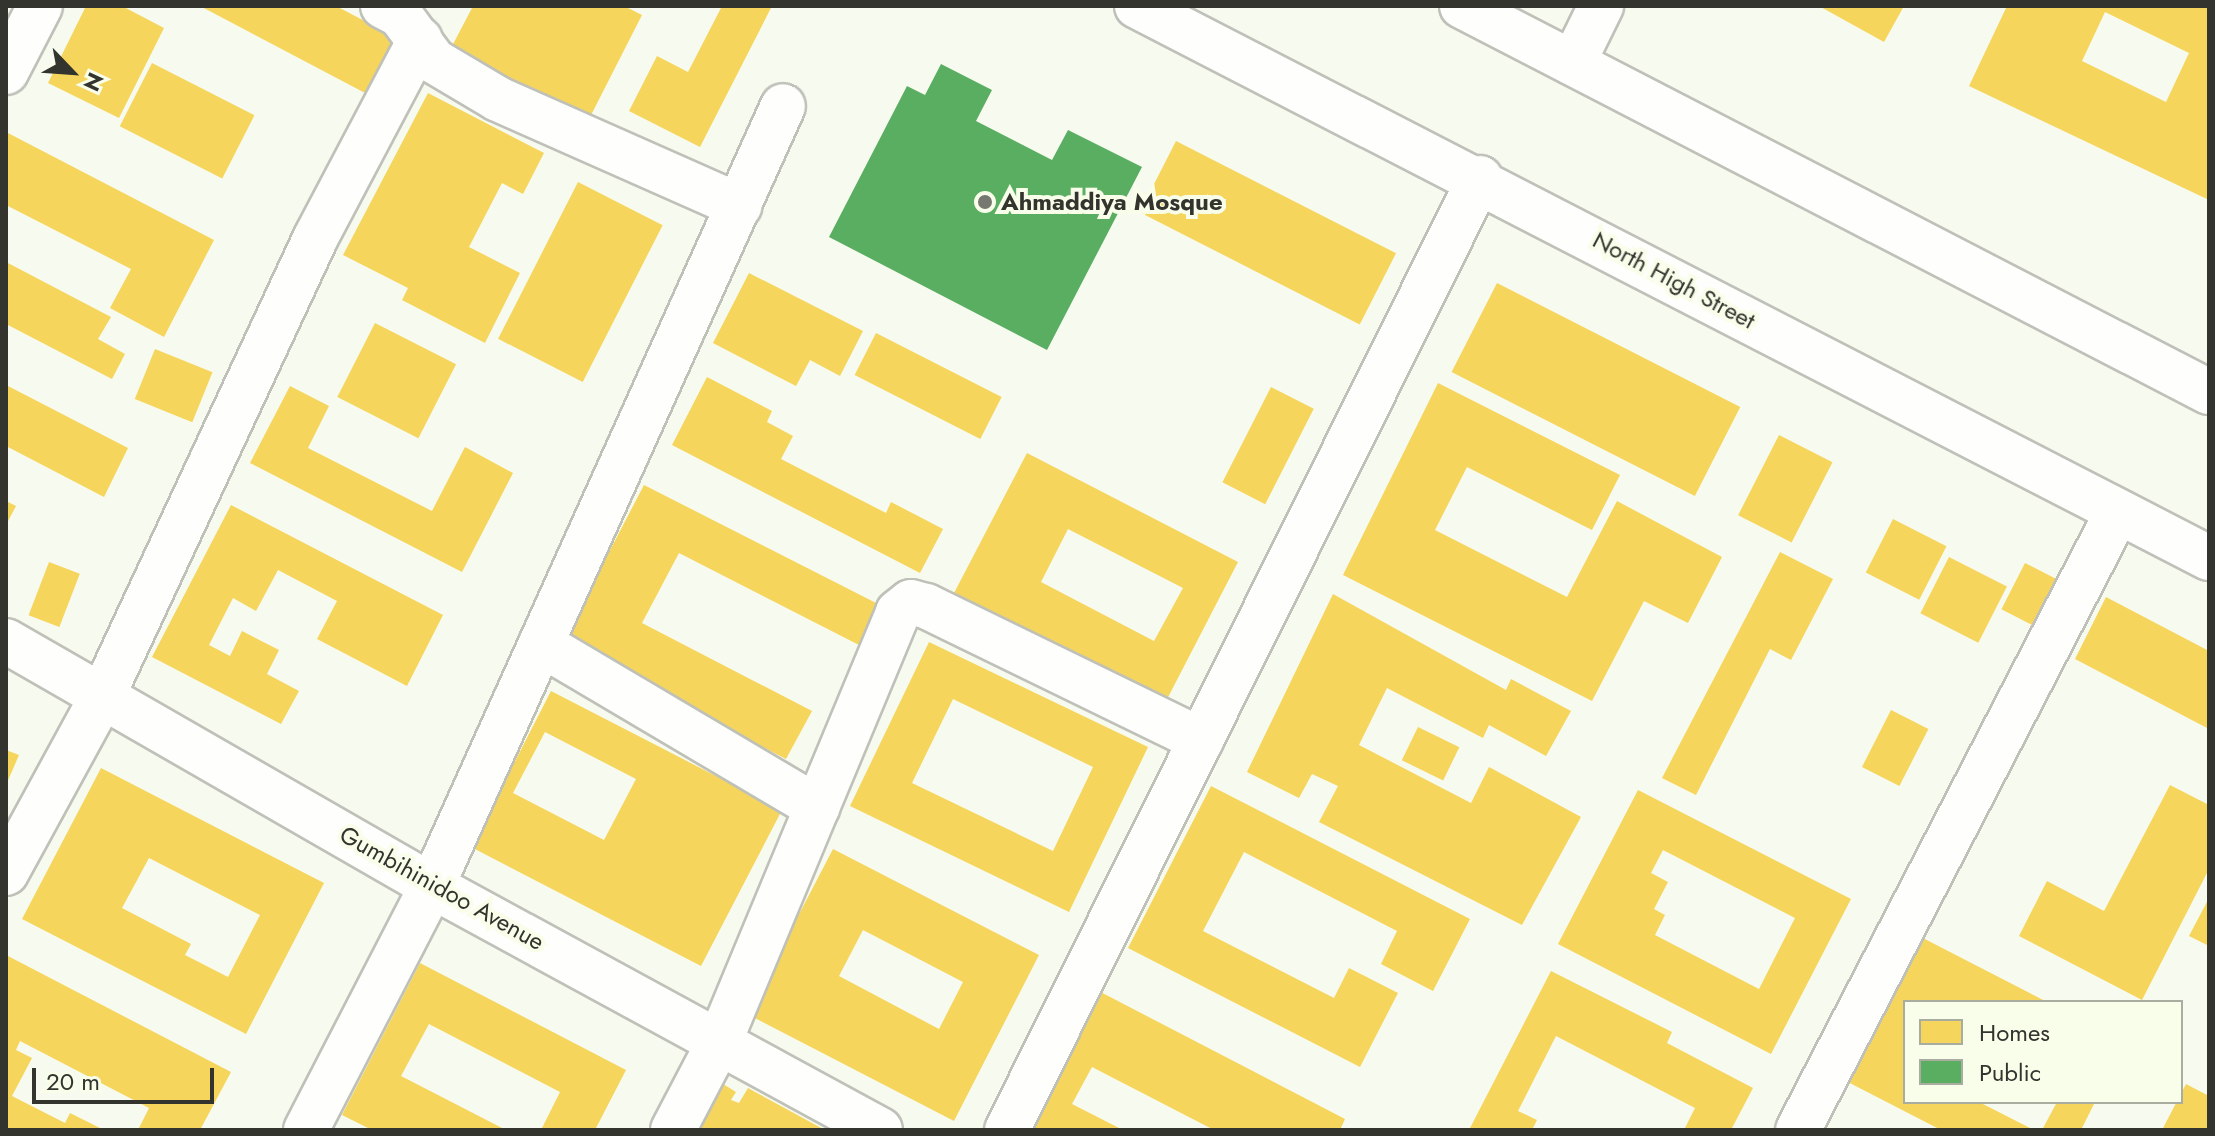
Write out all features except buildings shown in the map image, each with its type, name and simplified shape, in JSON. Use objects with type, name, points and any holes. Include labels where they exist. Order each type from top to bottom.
[{"type":"main road","points":[[6,72],[40,6]]},
{"type":"main road","points":[[383,6],[420,40],[434,61],[498,99],[739,206]]},
{"type":"main road","name":"North High Street","points":[[1137,6],[1480,178],[2117,513],[2209,558]]},
{"type":"main road","points":[[1462,6],[2206,384]]},
{"type":"main road","points":[[1573,63],[1601,6]]},
{"type":"main road","points":[[6,873],[102,697],[316,237],[420,40]]},
{"type":"main road","points":[[306,1130],[432,886],[783,106]]},
{"type":"main road","points":[[1007,1130],[1480,178]]},
{"type":"main road","points":[[1798,1130],[2117,513]]},
{"type":"main road","points":[[673,1130],[721,1038],[898,612],[911,602],[1201,740]]},
{"type":"main road","name":"Gumbihinidoo Avenue","points":[[6,641],[432,886],[721,1038],[880,1130]]},
{"type":"main road","points":[[541,644],[817,807]]},
{"type":"place","name":"Ahmaddiya Mosque","points":[[985,202]]}]
